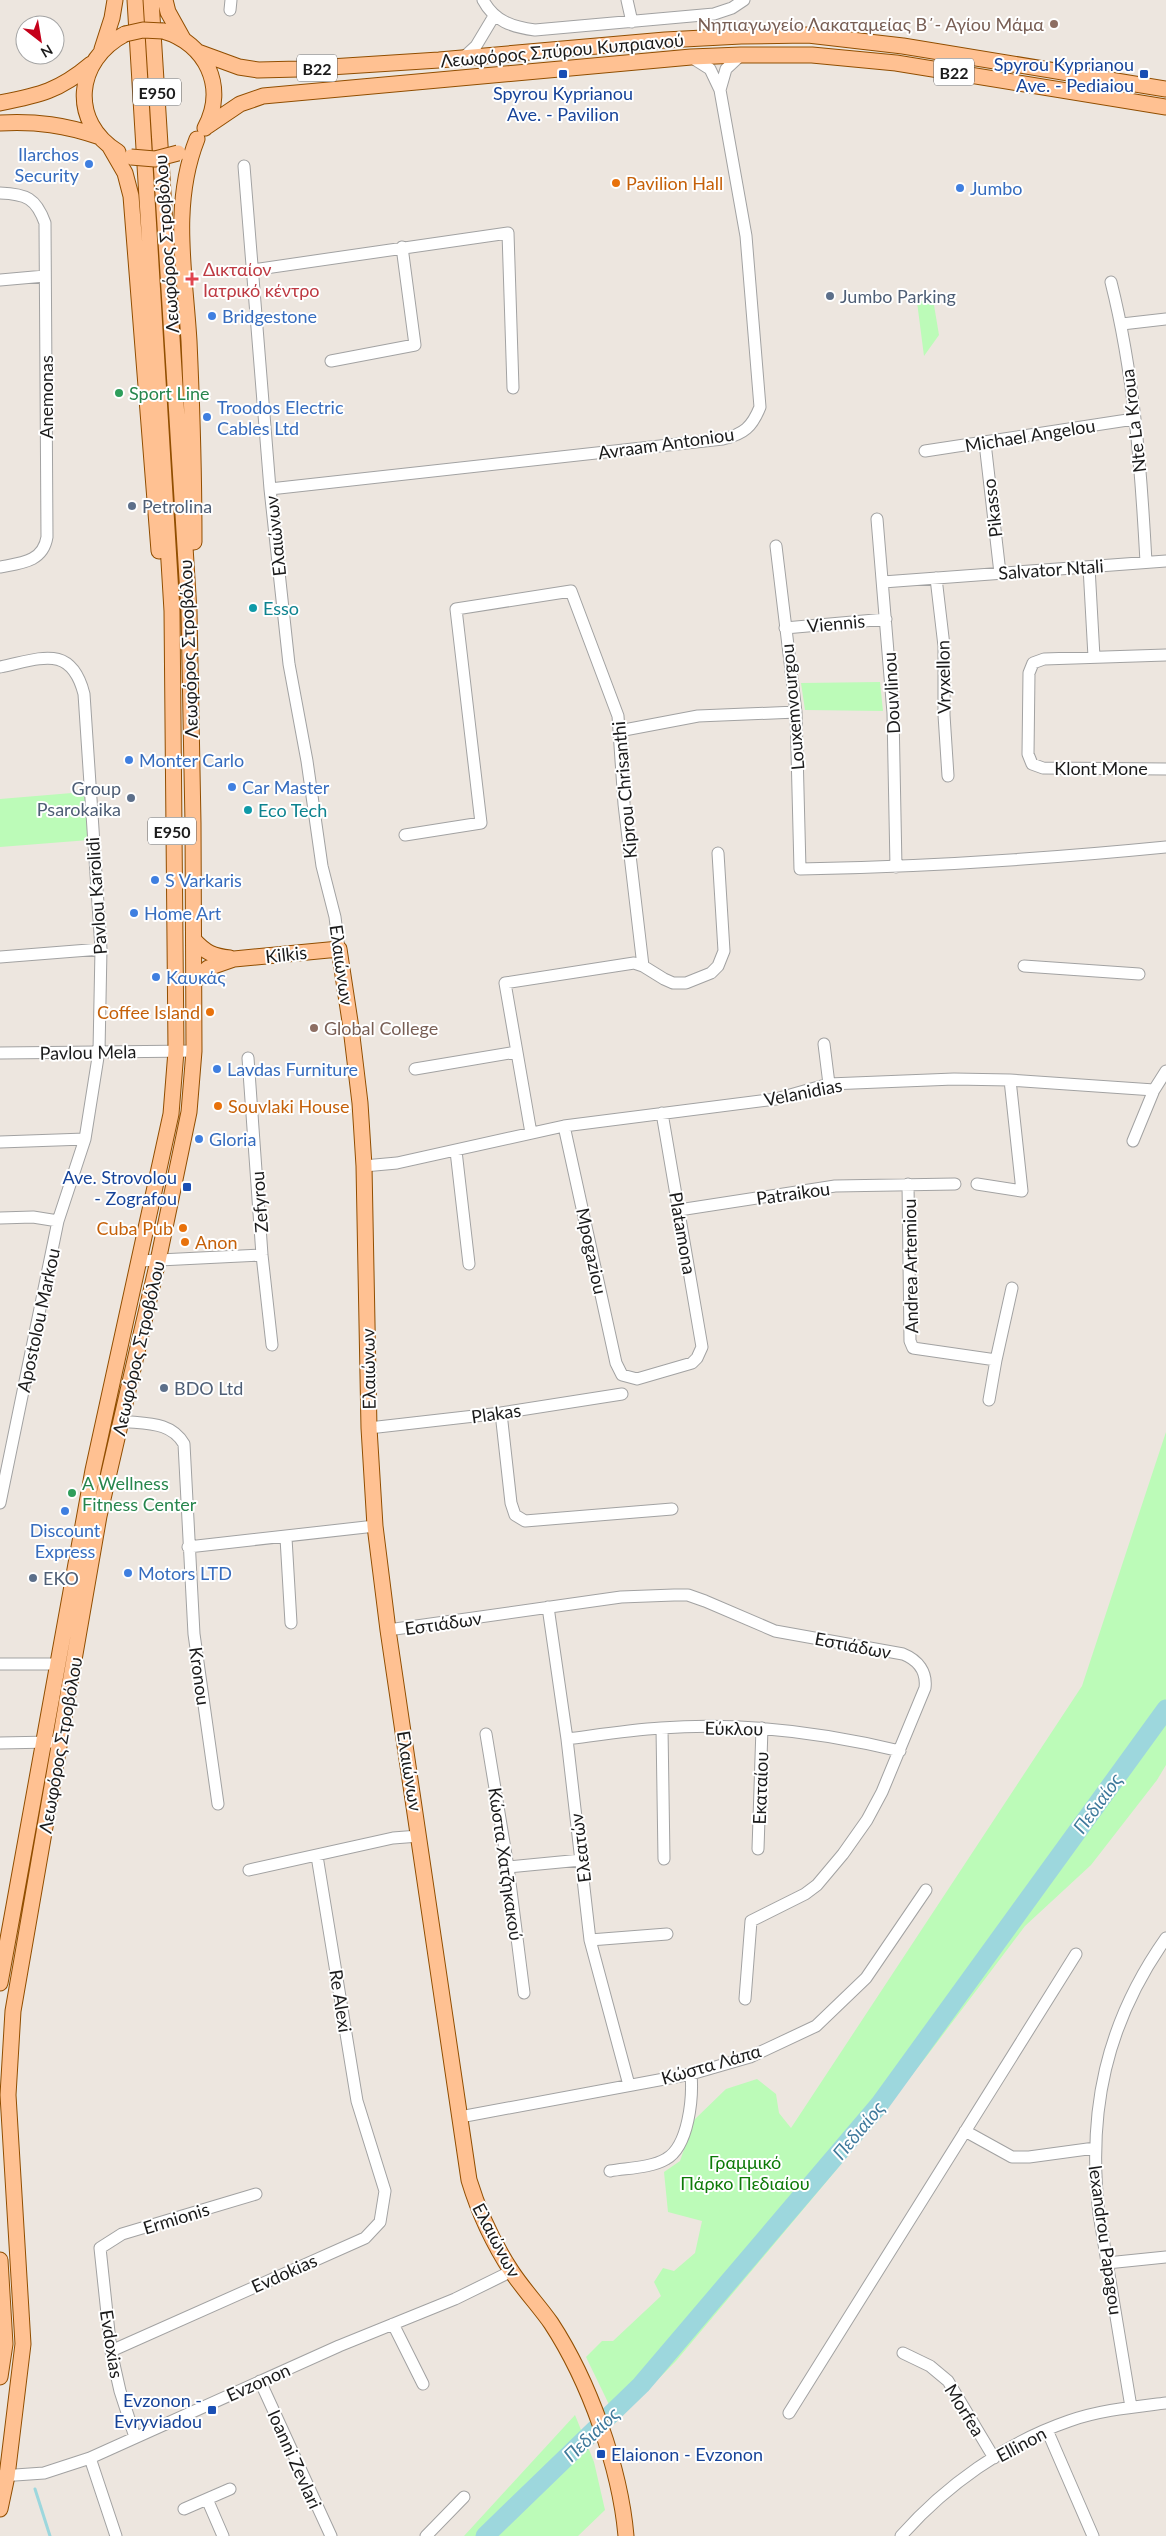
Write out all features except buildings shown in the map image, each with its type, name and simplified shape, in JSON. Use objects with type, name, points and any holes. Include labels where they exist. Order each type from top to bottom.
[{"type":"main road","points":[[105,142],[87,115],[84,97],[86,78],[98,56],[112,18],[115,0]]},
{"type":"main road","name":"Λεωφόρος Στροβόλου","points":[[0,1983],[56,1664],[79,1556],[93,1470],[171,1114],[176,1052],[172,611],[135,0]]},
{"type":"main road","name":"Λεωφόρος Στροβόλου","points":[[0,2509],[3,2476],[22,2361],[22,2305],[9,2128],[10,2054],[13,2011],[99,1516],[158,1261],[189,1112],[194,1051],[189,611],[151,0]]},
{"type":"main road","points":[[0,124],[30,121],[57,124],[105,142],[131,157],[155,159],[178,153],[201,133],[214,104],[214,84],[208,66],[198,52],[183,39],[168,12],[165,0]]},
{"type":"main road","points":[[0,103],[43,94],[70,81],[125,34],[143,30],[162,31],[183,39]]},
{"type":"main road","name":"Λεωφόρος Σπύρου Κυπριανού","points":[[198,52],[223,63],[258,70],[462,58],[665,40],[808,35],[903,46],[1166,89]]},
{"type":"main road","name":"Λεωφόρος Σπύρου Κυπριανού","points":[[201,133],[240,104],[263,96],[691,57],[741,55],[812,55],[896,63],[1166,107]]},
{"type":"main road","name":"E950","points":[[189,611],[194,580],[193,418],[181,211],[185,174],[201,133]]},
{"type":"main road","name":"E950","points":[[105,142],[125,173],[131,196],[160,562],[172,611]]},
{"type":"main road","name":"Kilkis","points":[[194,940],[205,952],[213,956],[234,959]]},
{"type":"main road","name":"Kilkis","points":[[194,982],[208,968],[234,959],[338,948]]},
{"type":"main road","name":"Ελαιώνων","points":[[338,948],[352,1036],[364,1166],[369,1428],[375,1526],[388,1630],[469,2180],[476,2205],[512,2271],[551,2323],[584,2387],[615,2473],[626,2536]]},
{"type":"main road","points":[[0,2260],[2,2345],[0,2371]]},
{"type":"street","points":[[483,0],[494,16],[508,24],[534,30],[714,14],[732,8],[744,0]]},
{"type":"street","points":[[627,0],[632,22]]},
{"type":"street","points":[[462,58],[476,46],[494,16]]},
{"type":"street","points":[[720,90],[726,69],[741,55]]},
{"type":"street","points":[[691,57],[710,69],[720,90]]},
{"type":"street","name":"Avraam Antoniou","points":[[270,489],[722,440],[736,436],[750,428],[760,407],[746,236],[720,90]]},
{"type":"street","name":"Ελαιώνων","points":[[244,166],[270,489],[289,664],[322,866],[335,917],[338,948]]},
{"type":"street","name":"Anemonas","points":[[0,193],[22,195],[30,199],[40,211],[45,224],[47,537],[41,553],[34,559],[0,567]]},
{"type":"street","points":[[252,270],[508,233],[513,388]]},
{"type":"street","points":[[331,361],[415,345],[402,247]]},
{"type":"street","points":[[0,280],[45,276]]},
{"type":"street","name":"Nte La Kroua","points":[[1111,282],[1122,324],[1134,419],[1146,562]]},
{"type":"street","points":[[1122,324],[1166,318]]},
{"type":"street","name":"Michael Angelou","points":[[925,451],[1134,419]]},
{"type":"street","name":"Pikasso","points":[[985,443],[1000,573]]},
{"type":"street","name":"Douvlinou","points":[[877,519],[893,713],[896,867]]},
{"type":"street","name":"Louxemvourgou","points":[[776,546],[796,712],[800,869],[896,867]]},
{"type":"street","name":"Salvator Ntali","points":[[883,582],[1166,561]]},
{"type":"street","points":[[1089,567],[1094,657]]},
{"type":"street","name":"Vryxellon","points":[[936,578],[944,646],[944,715],[948,776]]},
{"type":"street","name":"Kiprou Chrisanthi","points":[[405,835],[481,823],[456,609],[571,591],[618,716],[624,804],[643,966]]},
{"type":"street","name":"Viennis","points":[[785,628],[886,619]]},
{"type":"street","name":"Klont Mone","points":[[1166,655],[1044,659],[1033,663],[1029,673],[1028,754],[1032,764],[1043,768],[1166,769]]},
{"type":"street","name":"Pavlou Karolidi","points":[[0,667],[51,657],[64,660],[78,674],[84,694],[101,949],[98,1052],[85,1139]]},
{"type":"street","points":[[619,731],[698,716],[796,712]]},
{"type":"street","points":[[896,867],[1048,858],[1166,847]]},
{"type":"street","points":[[531,1133],[505,983],[634,963],[673,983],[686,983],[711,973],[718,966],[724,951],[718,853]]},
{"type":"street","points":[[0,957],[101,949]]},
{"type":"street","points":[[1024,966],[1138,974]]},
{"type":"street","points":[[824,1044],[829,1084]]},
{"type":"street","name":"Pavlou Mela","points":[[0,1053],[194,1051]]},
{"type":"street","points":[[414,1069],[516,1052]]},
{"type":"street","name":"Zefyrou","points":[[248,1058],[262,1255],[272,1345]]},
{"type":"street","points":[[1133,1141],[1154,1090],[1166,1071]]},
{"type":"street","name":"Velanidias","points":[[364,1166],[397,1163],[564,1126],[776,1099],[829,1084],[954,1079],[1010,1080],[1154,1090]]},
{"type":"street","points":[[977,1184],[1022,1191],[1010,1080]]},
{"type":"street","name":"Platamona","points":[[662,1113],[702,1347],[701,1353]]},
{"type":"street","name":"Mpogaziou","points":[[564,1126],[616,1363],[622,1375],[636,1379],[683,1366],[692,1362],[701,1353]]},
{"type":"street","points":[[0,1142],[85,1139]]},
{"type":"street","name":"Apostolou Markou","points":[[0,1503],[2,1479],[58,1221],[85,1139]]},
{"type":"street","points":[[456,1151],[469,1264]]},
{"type":"street","name":"Andrea Artemiou","points":[[908,1184],[910,1340],[913,1348],[996,1360]]},
{"type":"street","name":"Patraikou","points":[[679,1210],[835,1186],[955,1184]]},
{"type":"street","points":[[0,1218],[33,1217],[58,1221]]},
{"type":"street","points":[[139,1261],[262,1255]]},
{"type":"street","points":[[989,1400],[1012,1288]]},
{"type":"street","name":"Plakas","points":[[369,1428],[501,1414],[622,1394]]},
{"type":"street","points":[[501,1414],[511,1503],[515,1515],[526,1521],[672,1509]]},
{"type":"street","name":"Kronou","points":[[122,1421],[166,1426],[180,1437],[184,1444],[194,1634],[218,1804]]},
{"type":"street","points":[[188,1547],[286,1538],[375,1526]]},
{"type":"street","points":[[286,1538],[291,1622]]},
{"type":"street","name":"Εστιάδων","points":[[388,1630],[650,1594],[688,1596],[775,1631],[909,1656],[921,1667],[926,1680],[900,1751],[866,1820],[816,1885],[794,1901],[751,1921],[745,1999]]},
{"type":"street","name":"Ελεατών","points":[[548,1607],[590,1940],[629,2085]]},
{"type":"street","points":[[0,1664],[56,1664]]},
{"type":"street","points":[[662,1728],[664,1860]]},
{"type":"street","name":"Εύκλου","points":[[566,1739],[662,1728],[762,1728],[817,1734],[900,1751]]},
{"type":"street","name":"Εκαταίου","points":[[758,1848],[762,1728]]},
{"type":"street","name":"Κώστα Χατζηκακού","points":[[486,1734],[508,1867],[524,1993]]},
{"type":"street","points":[[0,1743],[61,1742]]},
{"type":"street","points":[[249,1870],[393,1838],[419,1836]]},
{"type":"street","name":"Re Alexi","points":[[317,1856],[357,2101],[370,2146]]},
{"type":"street","points":[[508,1867],[581,1860]]},
{"type":"street","name":"Κώστα Λάπα","points":[[460,2117],[691,2074],[750,2057],[816,2026],[866,1978],[926,1890]]},
{"type":"street","points":[[590,1940],[667,1934]]},
{"type":"street","name":"lexandrou Papagou","points":[[1131,2407],[1097,2198],[1094,2148],[1098,2100],[1114,2038],[1136,1984],[1166,1938]]},
{"type":"street","points":[[789,2413],[1076,1954]]},
{"type":"street","points":[[610,2170],[659,2162],[670,2156],[680,2140],[692,2107],[691,2074]]},
{"type":"street","points":[[965,2131],[1012,2157],[1029,2157],[1094,2148]]},
{"type":"street","name":"Evdokias","points":[[112,2351],[365,2238],[380,2222],[384,2210],[385,2190],[370,2146]]},
{"type":"street","name":"Ermionis","points":[[100,2248],[122,2234],[256,2194]]},
{"type":"street","name":"Evdoxias","points":[[100,2248],[112,2351],[120,2392],[135,2437]]},
{"type":"street","points":[[1107,2263],[1166,2257]]},
{"type":"street","name":"Evzonon","points":[[3,2476],[44,2473],[90,2458],[260,2381],[455,2299],[512,2271]]},
{"type":"street","points":[[393,2324],[423,2384]]},
{"type":"street","name":"Morfea","points":[[903,2353],[930,2366],[948,2381],[994,2458]]},
{"type":"street","points":[[0,2371],[22,2361]]},
{"type":"street","name":"Ioanni Zevlari","points":[[260,2381],[331,2536]]},
{"type":"street","name":"Ellinon","points":[[901,2536],[916,2519],[949,2489],[994,2458],[1047,2430],[1091,2415],[1166,2402]]},
{"type":"street","points":[[1047,2430],[1093,2536]]},
{"type":"street","points":[[90,2458],[116,2536]]},
{"type":"street","points":[[184,2509],[230,2489]]},
{"type":"street","points":[[426,2536],[464,2497]]},
{"type":"street","points":[[207,2500],[223,2536]]},
{"type":"green space","points":[[933,299],[939,335],[924,356],[917,302]]},
{"type":"green space","points":[[880,682],[883,711],[805,710],[801,683]]},
{"type":"green space","points":[[84,792],[89,840],[0,847],[0,799]]},
{"type":"green space","name":"Γραμμικό Πάρκο Πεδιαίου","points":[[1166,1432],[1166,1765],[1157,1780],[1091,1865],[1025,1926],[926,2057],[837,2169],[676,2361],[617,2421],[586,2357],[602,2341],[613,2341],[661,2296],[654,2282],[663,2268],[674,2271],[695,2253],[702,2221],[668,2212],[664,2172],[680,2161],[694,2120],[726,2089],[757,2079],[776,2094],[779,2113],[791,2128],[1082,1686]]},
{"type":"green space","points":[[575,2415],[594,2462],[605,2510],[578,2536],[464,2536]]},
{"type":"waterway","name":"Πεδιαίος","points":[[485,2536],[641,2385],[879,2105],[1166,1709]]},
{"type":"waterway","points":[[35,2489],[50,2536]]},
{"type":"place","name":"Νηπιαγωγείο Λακαταμείας Β΄- Αγίου Μάμα","points":[[1054,24]]},
{"type":"place","name":"Spyrou Kyprianou Ave. - Pavilion","points":[[563,74]]},
{"type":"place","name":"Spyrou Kyprianou Ave. - Pediaiou","points":[[1144,74]]},
{"type":"place","name":"Ilarchos Security","points":[[89,164]]},
{"type":"place","name":"Pavilion Hall","points":[[616,183]]},
{"type":"place","name":"Jumbo","points":[[960,188]]},
{"type":"place","name":"Δικταίον Ιατρικό κέντρο","points":[[192,279]]},
{"type":"place","name":"Jumbo Parking","points":[[830,296]]},
{"type":"place","name":"Bridgestone","points":[[212,316]]},
{"type":"place","name":"Sport Line","points":[[119,393]]},
{"type":"place","name":"Troodos Electric Cables Ltd","points":[[207,417]]},
{"type":"place","name":"Petrolina","points":[[132,506]]},
{"type":"place","name":"Esso","points":[[253,608]]},
{"type":"place","name":"Monter Carlo","points":[[129,760]]},
{"type":"place","name":"Car Master","points":[[232,787]]},
{"type":"place","name":"Group Psarokaika","points":[[131,798]]},
{"type":"place","name":"Eco Tech","points":[[248,810]]},
{"type":"place","name":"S Varkaris","points":[[155,880]]},
{"type":"place","name":"Home Art","points":[[134,913]]},
{"type":"place","name":"Καυκάς","points":[[156,977]]},
{"type":"place","name":"Coffee Island","points":[[210,1012]]},
{"type":"place","name":"Global College","points":[[314,1028]]},
{"type":"place","name":"Lavdas Furniture","points":[[217,1069]]},
{"type":"place","name":"Souvlaki House","points":[[218,1106]]},
{"type":"place","name":"Gloria","points":[[199,1139]]},
{"type":"place","name":"Ave. Strovolou - Zografou","points":[[187,1187]]},
{"type":"place","name":"Cuba Pub","points":[[183,1228]]},
{"type":"place","name":"Anon","points":[[185,1242]]},
{"type":"place","name":"BDO Ltd","points":[[164,1388]]},
{"type":"place","name":"A Wellness Fitness Center","points":[[72,1493]]},
{"type":"place","name":"Discount Express","points":[[65,1511]]},
{"type":"place","name":"Motors LTD","points":[[128,1573]]},
{"type":"place","name":"EKO","points":[[33,1578]]},
{"type":"place","name":"Evzonon - Evryviadou","points":[[212,2410]]},
{"type":"place","name":"Elaionon - Evzonon","points":[[601,2454]]}]
